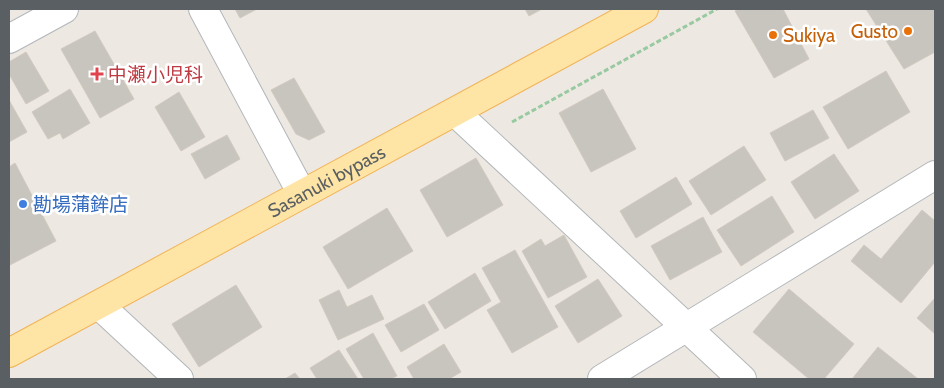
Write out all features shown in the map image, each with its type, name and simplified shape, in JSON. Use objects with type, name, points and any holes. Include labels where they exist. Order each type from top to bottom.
[{"type":"main road","name":"Sasanuki bypass","points":[[9,353],[644,9]]},
{"type":"street","points":[[9,39],[64,9]]},
{"type":"street","points":[[203,9],[302,194]]},
{"type":"street","points":[[455,112],[742,379]]},
{"type":"street","points":[[602,379],[934,178]]},
{"type":"street","points":[[99,305],[179,379]]},
{"type":"path","points":[[508,124],[716,9]]},
{"type":"building","points":[[235,9],[257,9],[240,18]]},
{"type":"building","points":[[525,9],[542,9],[529,16]]},
{"type":"building","name":"Sukiya","points":[[739,9],[783,9],[809,59],[774,78],[735,11]]},
{"type":"building","name":"Gusto","points":[[866,9],[935,9],[935,52],[904,69]]},
{"type":"building","name":"中瀬小児科","points":[[95,31],[134,99],[100,118],[61,49]]},
{"type":"building","points":[[26,52],[49,91],[26,104],[9,74],[9,62]]},
{"type":"building","points":[[886,71],[910,112],[848,149],[823,107]]},
{"type":"building","points":[[294,78],[325,132],[309,140],[296,134],[271,90]]},
{"type":"building","points":[[70,89],[90,123],[63,139],[60,133],[48,139],[32,112]]},
{"type":"building","points":[[603,89],[636,149],[591,172],[559,113]]},
{"type":"building","points":[[179,92],[205,137],[181,151],[155,107]]},
{"type":"building","points":[[9,100],[27,132],[9,142]]},
{"type":"building","points":[[813,110],[829,138],[785,161],[770,133]]},
{"type":"building","points":[[227,135],[240,159],[205,179],[191,154]]},
{"type":"building","points":[[744,146],[766,180],[711,215],[689,181]]},
{"type":"building","points":[[834,154],[859,191],[815,219],[791,182]]},
{"type":"building","points":[[476,158],[503,205],[447,237],[420,190]]},
{"type":"building","name":"勘場蒲鉾店","points":[[15,163],[56,241],[10,265],[9,167]]},
{"type":"building","points":[[676,177],[692,204],[636,238],[620,211]]},
{"type":"building","points":[[772,196],[794,232],[741,266],[717,230]]},
{"type":"building","points":[[387,208],[413,251],[348,289],[323,247]]},
{"type":"building","points":[[922,210],[935,221],[935,262],[901,303],[851,261],[864,245],[881,259]]},
{"type":"building","points":[[703,217],[722,252],[670,280],[651,246]]},
{"type":"building","points":[[564,235],[587,277],[548,298],[522,251],[541,239],[545,246]]},
{"type":"building","points":[[515,250],[558,327],[512,353],[487,310],[501,302],[482,268]]},
{"type":"building","points":[[475,273],[491,301],[445,329],[428,302]]},
{"type":"building","points":[[598,279],[622,316],[578,343],[555,306]]},
{"type":"building","points":[[236,285],[262,327],[199,367],[172,324]]},
{"type":"building","points":[[789,289],[854,344],[824,379],[809,379],[753,332]]},
{"type":"building","points":[[339,290],[347,307],[372,295],[384,319],[338,340],[319,300]]},
{"type":"building","points":[[935,298],[935,334],[917,318]]},
{"type":"building","points":[[424,304],[439,330],[401,352],[385,325]]},
{"type":"building","points":[[373,333],[397,376],[390,379],[364,379],[346,349]]},
{"type":"building","points":[[444,344],[461,372],[449,379],[414,379],[407,367]]},
{"type":"building","points":[[878,347],[918,379],[852,379]]},
{"type":"building","points":[[339,350],[358,379],[317,379],[310,368]]},
{"type":"building","points":[[295,373],[300,379],[285,379]]},
{"type":"place","name":"Gusto","points":[[908,31]]},
{"type":"place","name":"Sukiya","points":[[773,35]]},
{"type":"place","name":"中瀬小児科","points":[[97,74]]},
{"type":"place","name":"勘場蒲鉾店","points":[[23,204]]}]
